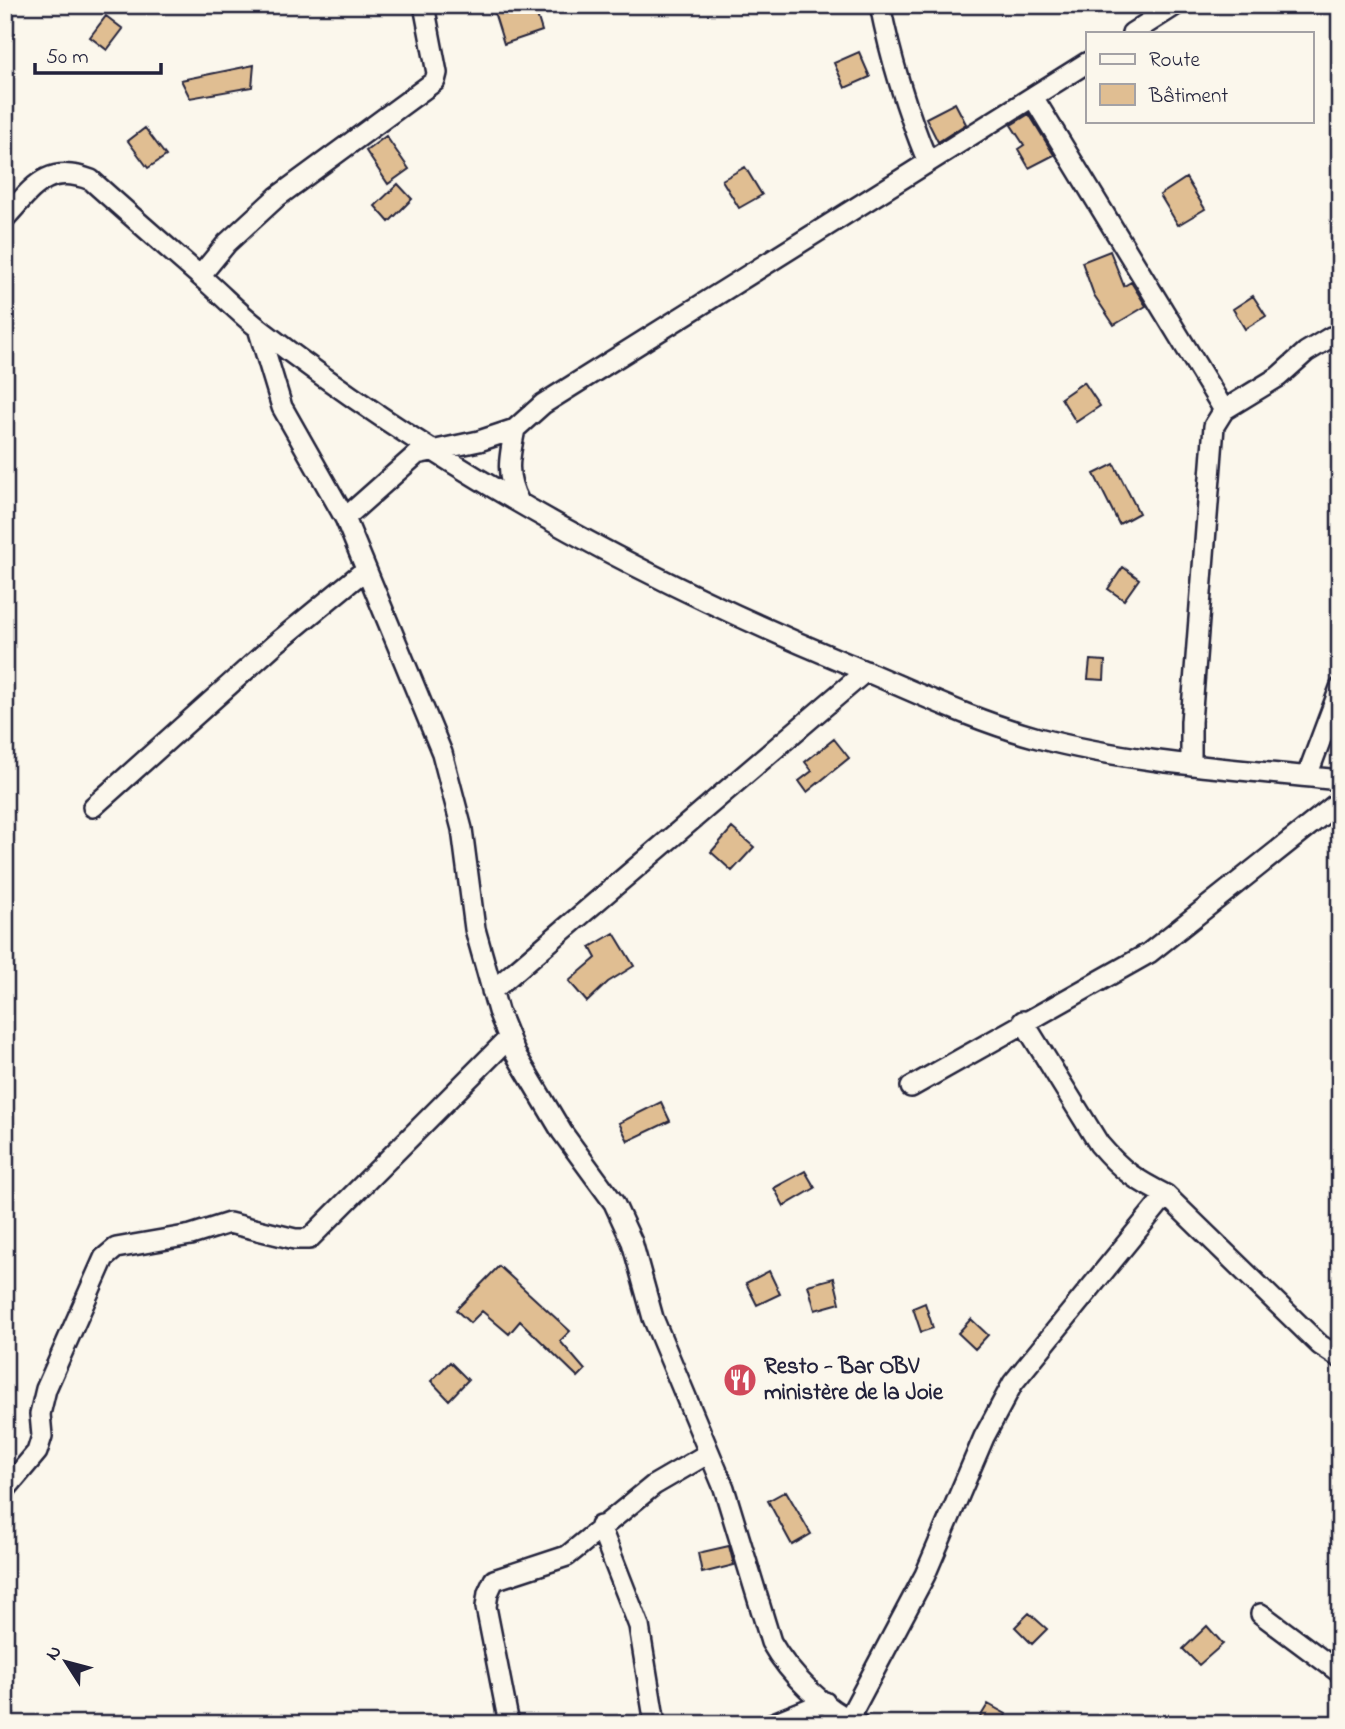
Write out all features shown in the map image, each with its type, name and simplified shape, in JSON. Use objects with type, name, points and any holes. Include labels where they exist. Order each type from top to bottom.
[{"type":"street","points":[[200,276],[227,243],[277,197],[430,87],[438,73],[424,5]]},
{"type":"street","points":[[880,5],[891,61],[906,110],[927,160]]},
{"type":"street","points":[[1134,32],[1176,5]]},
{"type":"street","points":[[345,518],[417,454],[479,441],[515,429],[543,404],[927,160],[1086,63]]},
{"type":"street","points":[[1033,97],[1224,410]]},
{"type":"street","points":[[5,218],[45,177],[72,173],[91,180],[258,328],[432,449],[584,541],[747,621],[962,712],[1034,737],[1074,747],[1191,765],[1340,780]]},
{"type":"street","points":[[258,328],[282,407],[345,518],[442,753],[462,829],[475,929],[492,991],[509,1038],[562,1132],[614,1203],[632,1242],[653,1318],[724,1488],[771,1642],[780,1658],[825,1702],[853,1722],[925,1575],[984,1437],[1013,1383],[1166,1195]]},
{"type":"street","points":[[1191,765],[1191,722],[1214,426],[1224,410],[1278,377],[1306,352],[1331,337],[1340,336]]},
{"type":"street","points":[[515,429],[507,465],[509,483],[519,502]]},
{"type":"street","points":[[93,807],[275,643],[365,570]]},
{"type":"street","points":[[492,991],[866,671]]},
{"type":"street","points":[[1307,776],[1340,688]]},
{"type":"street","points":[[911,1087],[1023,1021],[1149,953],[1340,801]]},
{"type":"street","points":[[1023,1021],[1099,1144],[1135,1181],[1166,1195],[1320,1345],[1340,1358]]},
{"type":"street","points":[[5,1490],[37,1452],[42,1436],[40,1414],[46,1389],[104,1258],[116,1248],[191,1235],[229,1223],[295,1239],[309,1238],[509,1038]]},
{"type":"street","points":[[509,1724],[486,1607],[488,1593],[495,1580],[567,1556],[600,1526],[654,1485],[709,1453]]},
{"type":"street","points":[[600,1526],[639,1626],[655,1724]]},
{"type":"street","points":[[1261,1614],[1340,1673]]},
{"type":"street","points":[[771,1724],[825,1702]]},
{"type":"building","points":[[515,5],[534,5],[542,31],[504,44],[494,12]]},
{"type":"building","points":[[106,16],[123,29],[107,50],[90,37]]},
{"type":"building","points":[[859,52],[870,77],[845,88],[834,63]]},
{"type":"building","points":[[254,65],[252,87],[190,98],[181,80]]},
{"type":"building","points":[[955,103],[966,124],[938,142],[926,118]]},
{"type":"building","points":[[1029,114],[1054,155],[1029,168],[1018,149],[1024,145],[1011,125]]},
{"type":"building","points":[[145,128],[166,156],[148,168],[128,141]]},
{"type":"building","points":[[386,136],[409,169],[388,184],[366,151]]},
{"type":"building","points":[[745,167],[762,195],[739,208],[722,180]]},
{"type":"building","points":[[1186,178],[1205,209],[1178,225],[1160,195]]},
{"type":"building","points":[[398,184],[412,199],[389,222],[375,206]]},
{"type":"building","points":[[1110,251],[1124,286],[1131,282],[1146,306],[1114,325],[1094,295],[1082,262]]},
{"type":"building","points":[[1253,296],[1266,316],[1245,329],[1233,309]]},
{"type":"building","points":[[1084,382],[1100,406],[1076,422],[1061,398]]},
{"type":"building","points":[[1114,464],[1139,513],[1119,524],[1094,474]]},
{"type":"building","points":[[1123,567],[1139,579],[1124,600],[1108,589]]},
{"type":"building","points":[[1090,660],[1105,661],[1104,680],[1088,679]]},
{"type":"building","points":[[834,739],[849,758],[807,792],[799,781],[812,771],[805,762]]},
{"type":"building","points":[[732,828],[754,847],[732,871],[711,852]]},
{"type":"building","points":[[614,933],[634,966],[608,982],[587,1002],[569,981],[596,958],[590,947]]},
{"type":"building","points":[[661,1102],[670,1121],[628,1141],[619,1123]]},
{"type":"building","points":[[805,1171],[815,1188],[784,1206],[774,1188]]},
{"type":"building","points":[[499,1266],[570,1331],[560,1341],[585,1370],[578,1377],[520,1321],[509,1334],[482,1311],[470,1323],[456,1310]]},
{"type":"building","points":[[769,1271],[780,1294],[757,1305],[746,1283]]},
{"type":"building","points":[[834,1278],[840,1303],[815,1310],[808,1285]]},
{"type":"building","points":[[925,1303],[933,1328],[921,1332],[913,1308]]},
{"type":"building","points":[[971,1319],[988,1335],[975,1349],[958,1333]]},
{"type":"building","points":[[450,1362],[468,1380],[449,1400],[431,1381]]},
{"type":"building","points":[[786,1491],[811,1534],[792,1545],[768,1501]]},
{"type":"building","points":[[729,1546],[734,1565],[702,1573],[698,1553]]},
{"type":"building","points":[[1029,1613],[1047,1629],[1032,1644],[1015,1627]]},
{"type":"building","points":[[1207,1626],[1223,1644],[1199,1665],[1183,1649]]},
{"type":"building","points":[[988,1704],[1006,1714],[1002,1724],[976,1724]]},
{"type":"place","name":"Resto - Bar OBV ministère de la Joie","points":[[740,1380]]}]
